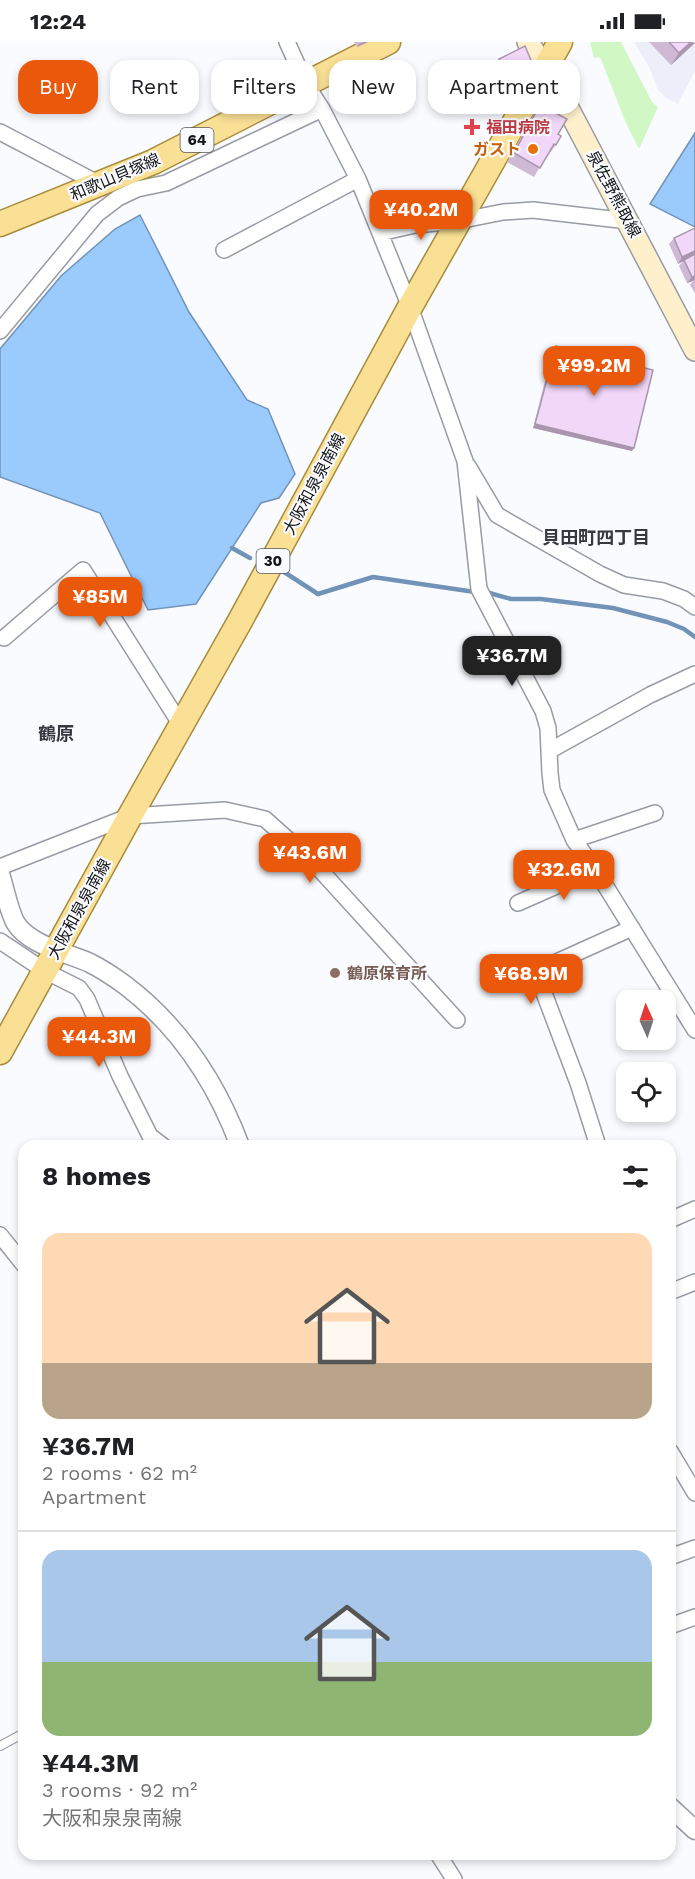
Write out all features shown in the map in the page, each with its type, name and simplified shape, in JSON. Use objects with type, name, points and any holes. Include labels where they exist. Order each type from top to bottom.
[{"type":"main road","name":"泉佐野熊取線","points":[[528,42],[540,60]]},
{"type":"main road","name":"大阪和泉泉南線","points":[[551,60],[560,42]]},
{"type":"main road","name":"和歌山貝塚線","points":[[317,78],[384,43]]},
{"type":"main road","name":"和歌山貝塚線","points":[[0,224],[101,185],[140,178],[253,114]]},
{"type":"main road","name":"大阪和泉泉南線","points":[[0,1052],[240,621],[410,307],[520,114]]},
{"type":"main road","name":"泉佐野熊取線","points":[[570,114],[695,350]]},
{"type":"street","points":[[287,42],[295,60]]},
{"type":"street","points":[[317,101],[358,179],[410,307],[465,461],[497,515],[600,574],[624,585],[663,591],[684,599],[695,607]]},
{"type":"street","points":[[0,331],[97,214],[140,178],[166,183],[322,109]]},
{"type":"street","points":[[0,132],[101,185]]},
{"type":"street","points":[[224,250],[358,179]]},
{"type":"street","points":[[380,233],[415,225],[533,210],[628,221]]},
{"type":"street","points":[[465,461],[479,589],[543,711],[548,728],[552,790],[574,840],[595,869],[695,1030]]},
{"type":"street","points":[[3,638],[83,570],[181,725]]},
{"type":"street","points":[[549,751],[650,695],[695,674]]},
{"type":"street","points":[[0,867],[130,816],[225,810],[265,819],[312,861],[457,1020]]},
{"type":"street","points":[[574,840],[655,813]]},
{"type":"street","points":[[518,903],[595,869]]},
{"type":"street","points":[[0,874],[15,923],[33,939],[92,964],[124,985],[164,1018],[204,1070],[238,1140]]},
{"type":"street","points":[[596,1140],[579,1083],[544,993],[541,969],[632,928]]},
{"type":"street","points":[[0,941],[45,971],[79,988],[87,999],[120,1076],[150,1136],[155,1140]]},
{"type":"street","points":[[676,1217],[695,1209]]},
{"type":"street","points":[[0,1235],[18,1258]]},
{"type":"street","points":[[676,1290],[695,1282]]},
{"type":"street","points":[[676,1458],[691,1477],[695,1493]]},
{"type":"street","points":[[676,1555],[695,1548]]},
{"type":"street","points":[[676,1624],[695,1617]]},
{"type":"street","points":[[676,1813],[695,1830]]},
{"type":"street","points":[[442,1860],[454,1879]]},
{"type":"lane","points":[[0,1746],[18,1736]]},
{"type":"shaded area","points":[[634,42],[695,42],[695,71],[678,104],[666,98],[658,90],[649,67]]},
{"type":"green space","points":[[590,42],[621,42],[652,102],[658,107],[639,149],[626,123],[600,57],[594,58]]},
{"type":"water","points":[[695,133],[695,227],[650,204]]},
{"type":"water","points":[[140,215],[189,312],[247,400],[268,409],[295,474],[279,498],[261,503],[196,604],[148,610],[100,513],[0,477],[0,349],[61,276],[115,229]]},
{"type":"building","points":[[669,42],[691,42],[679,53]]},
{"type":"building","points":[[525,46],[531,60],[500,60]]},
{"type":"building","name":"ガスト","points":[[535,114],[557,114],[567,119],[558,134],[561,136],[540,168],[514,153]]},
{"type":"building","points":[[695,228],[695,251],[682,257],[674,238]]},
{"type":"building","points":[[695,254],[695,276],[692,277],[684,260]]},
{"type":"building","points":[[556,346],[653,370],[634,448],[535,424]]},
{"type":"waterway","points":[[232,548],[250,558]]},
{"type":"waterway","points":[[281,570],[318,594],[373,577],[475,592]]},
{"type":"waterway","points":[[486,592],[511,599],[541,599],[613,608],[667,622],[684,629],[695,637]]},
{"type":"place","name":"福田病院","points":[[472,127]]},
{"type":"place","name":"ガスト","points":[[533,149]]},
{"type":"place","name":"鶴原保育所","points":[[335,973]]},
{"type":"district","name":"貝田町四丁目","points":[[596,537]]},
{"type":"district","name":"鶴原","points":[[56,733]]}]
